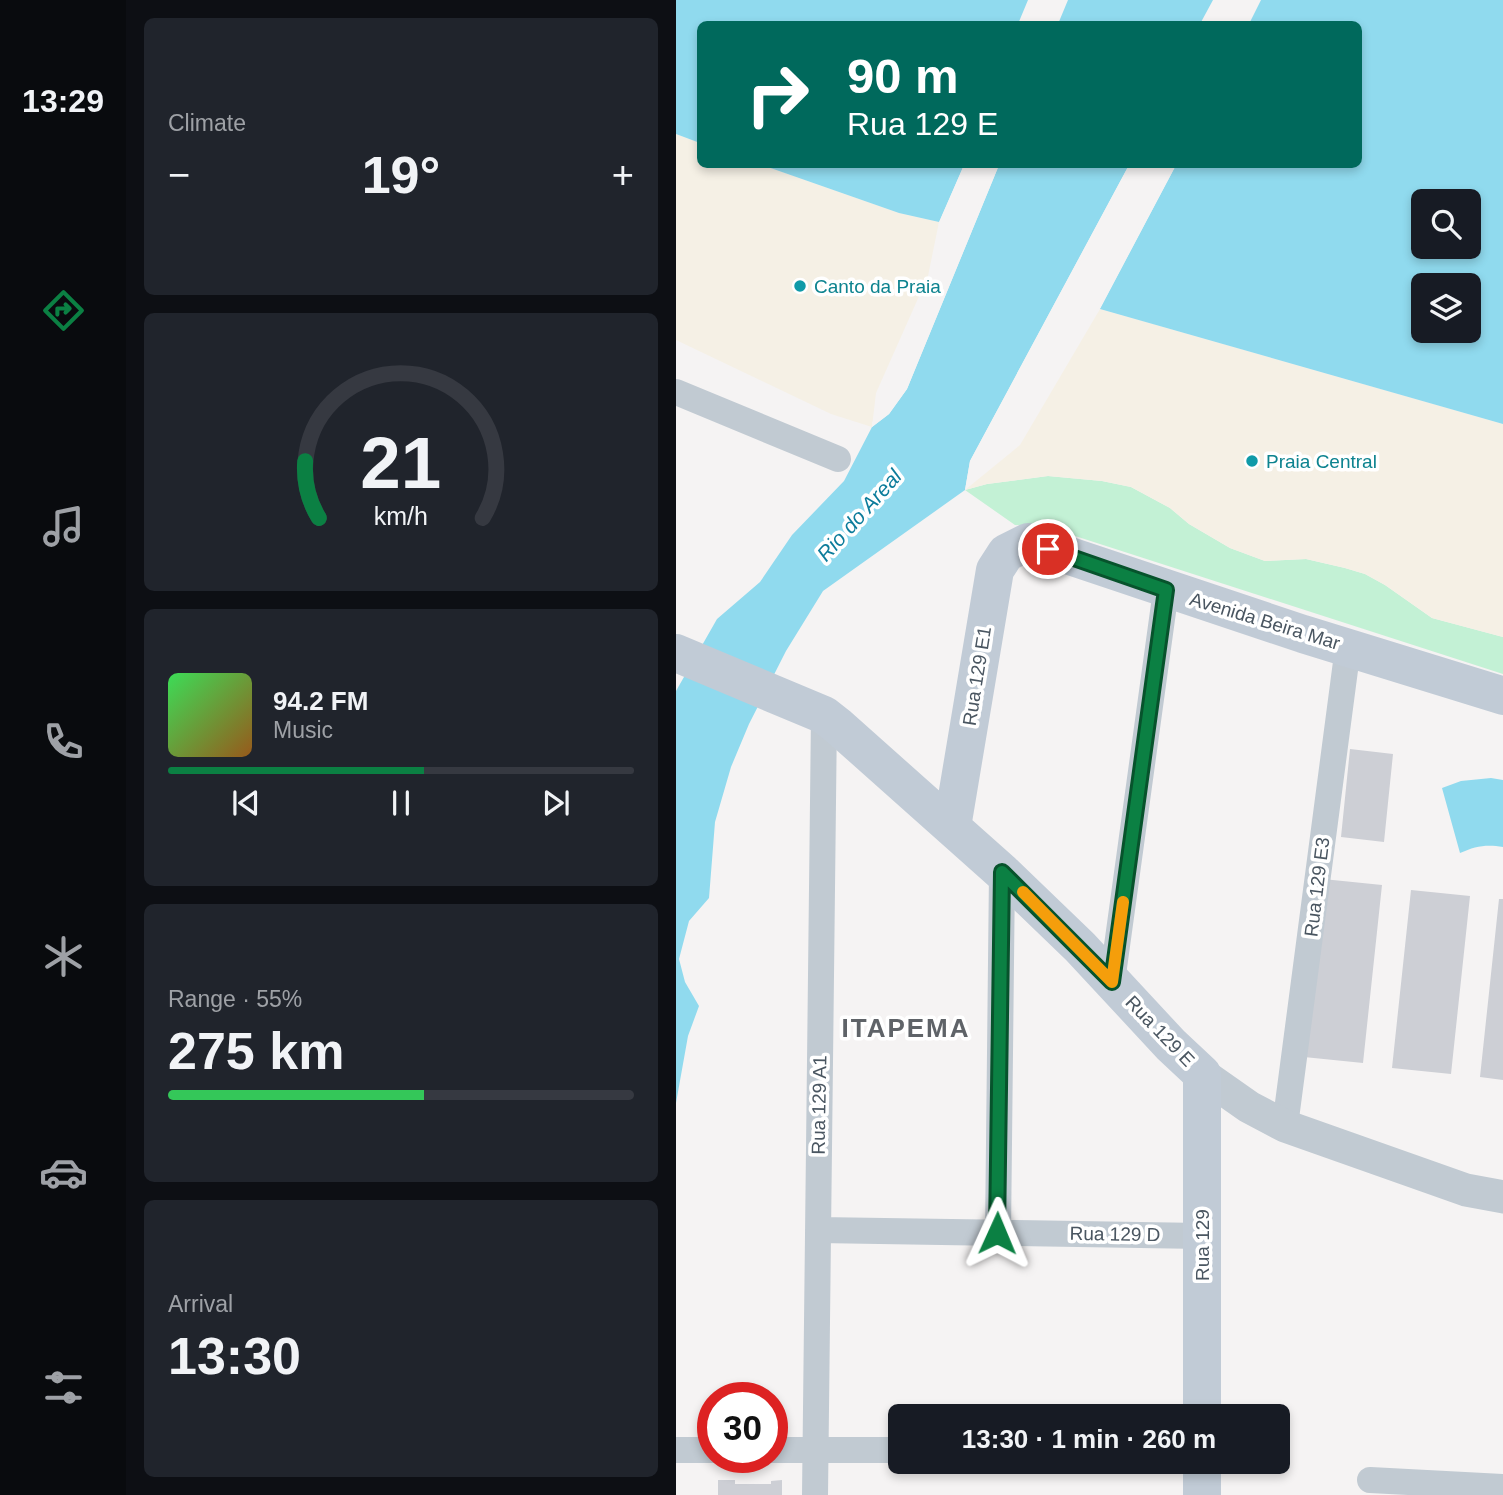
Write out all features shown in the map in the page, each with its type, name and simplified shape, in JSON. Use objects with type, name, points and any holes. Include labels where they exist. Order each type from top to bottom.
[{"type":"main road","name":"Avenida Beira Mar","points":[[1028,542],[1166,590],[1504,696]]},
{"type":"main road","name":"Rua 129 E1","points":[[952,827],[995,570],[1006,553],[1028,542]]},
{"type":"main road","name":"Rua 129 E","points":[[679,654],[824,715],[1002,872],[1202,1074]]},
{"type":"main road","name":"Rua 129","points":[[1202,1074],[1202,1404]]},
{"type":"main road","points":[[1202,1474],[1202,1495]]},
{"type":"street","points":[[676,392],[838,459]]},
{"type":"street","points":[[1112,982],[1166,590]]},
{"type":"street","name":"Rua 129 E3","points":[[1285,1126],[1348,647]]},
{"type":"street","name":"Rua 129 A1","points":[[815,1495],[824,715]]},
{"type":"street","points":[[997,1233],[1002,872]]},
{"type":"street","name":"Rua 129 E","points":[[1202,1074],[1238,1101],[1285,1126],[1466,1190],[1504,1197]]},
{"type":"street","name":"Rua 129 D","points":[[818,1230],[1202,1236]]},
{"type":"street","points":[[676,1450],[697,1450]]},
{"type":"street","points":[[788,1450],[888,1450]]},
{"type":"street","points":[[1370,1480],[1504,1486]]},
{"type":"green space","points":[[1048,476],[1102,481],[1131,487],[1170,508],[1189,524],[1230,548],[1265,561],[1306,559],[1365,574],[1432,618],[1503,637],[1503,674],[1072,535],[1043,527],[1015,525],[965,490],[987,484]]},
{"type":"sand","name":"Canto da Praia","points":[[676,134],[697,142],[697,168],[771,168],[899,213],[939,222],[928,276],[876,393],[872,427],[831,414],[676,340]]},
{"type":"sand","name":"Praia Central","points":[[1100,309],[1503,424],[1503,637],[1432,618],[1365,574],[1306,559],[1265,561],[1230,548],[1189,524],[1170,508],[1131,487],[1102,481],[1048,476],[987,484],[965,490],[1020,445]]},
{"type":"water","points":[[676,0],[1028,0],[1019,21],[697,21],[697,142],[676,134]]},
{"type":"water","points":[[1068,0],[1213,0],[1202,21],[1059,21]]},
{"type":"water","points":[[1261,0],[1503,0],[1503,424],[1100,309],[1174,168],[1362,168],[1362,21],[1250,21]]},
{"type":"water","points":[[771,168],[963,168],[939,222],[899,213]]},
{"type":"water","name":"Rio do Areal","points":[[998,168],[1127,168],[970,461],[965,490],[823,591],[786,651],[749,724],[731,767],[715,822],[709,898],[689,921],[679,959],[685,982],[699,1006],[688,1036],[676,1103],[676,691],[717,619],[760,582],[792,535],[844,481],[872,427],[889,414],[907,389]]},
{"type":"water","points":[[1491,778],[1503,780],[1503,847],[1481,846],[1460,853],[1442,788],[1461,781]]},
{"type":"pier","points":[[963,168],[967,168],[942,224],[938,225]]},
{"type":"pier","points":[[993,168],[998,168],[907,389],[889,414],[872,427],[872,422],[886,412],[904,387]]},
{"type":"pier","points":[[1127,168],[1130,168],[974,462],[969,486],[965,490],[970,461]]},
{"type":"pier","points":[[1170,168],[1174,168],[1098,312],[1097,307]]},
{"type":"building","points":[[1350,749],[1393,754],[1384,842],[1341,837]]},
{"type":"building","points":[[1323,879],[1382,885],[1363,1063],[1304,1057]]},
{"type":"building","points":[[1411,890],[1470,896],[1451,1074],[1392,1068]]},
{"type":"building","points":[[1499,899],[1504,899],[1504,1080],[1480,1077]]},
{"type":"building","points":[[718,1480],[735,1480],[735,1484],[771,1484],[771,1481],[782,1480],[782,1495],[718,1495]]},
{"type":"slow traffic","points":[[1023,892],[1112,982],[1123,902]]},
{"type":"place","name":"Canto da Praia","points":[[800,286]]},
{"type":"place","name":"Praia Central","points":[[1252,461]]},
{"type":"district","name":"ITAPEMA","points":[[906,1028]]},
{"type":"route","points":[[997,1233],[1002,872],[1080,947],[1112,982],[1166,590],[1048,549]]}]
